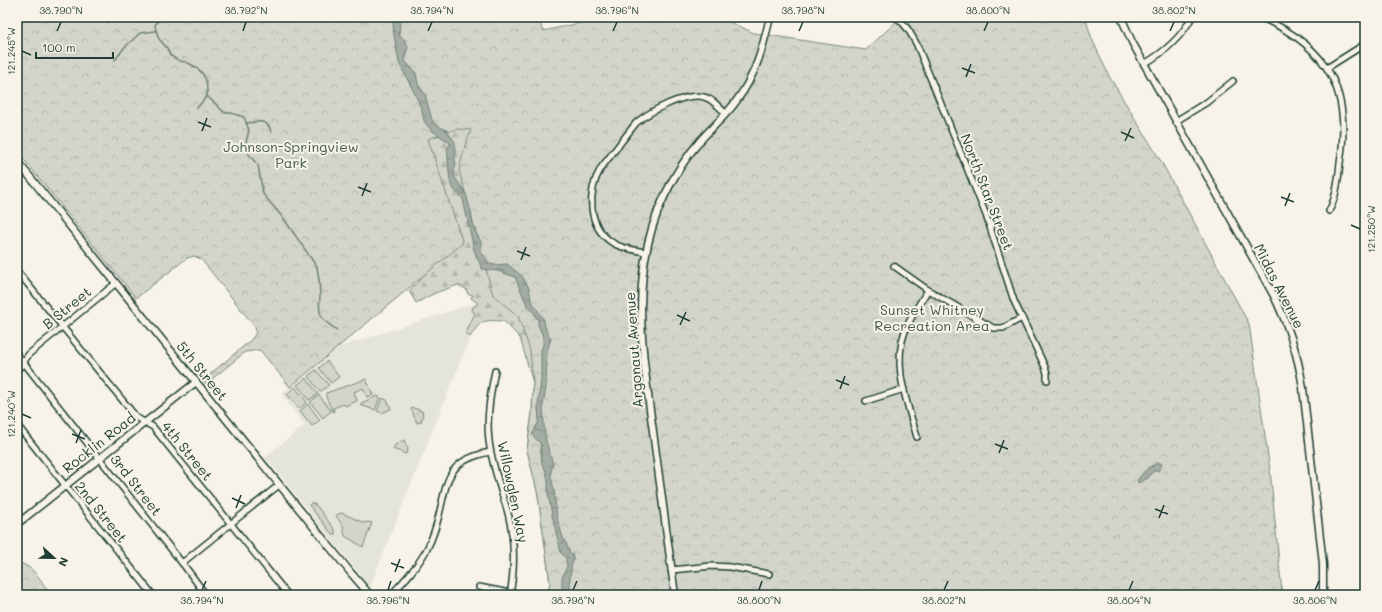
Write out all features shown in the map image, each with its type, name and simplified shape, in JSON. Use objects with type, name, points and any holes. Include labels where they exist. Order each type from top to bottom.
[{"type":"street","name":"Argonaut Avenue","points":[[675,595],[644,356],[641,290],[646,252],[653,224],[671,184],[692,152],[726,114],[743,92],[754,72],[763,47],[770,17]]},
{"type":"street","name":"North Star Street","points":[[896,17],[911,32],[917,44],[986,215],[1009,287],[1045,367],[1047,380]]},
{"type":"street","name":"Midas Avenue","points":[[1121,17],[1144,64],[1273,294],[1287,323],[1295,346],[1301,373],[1323,564],[1323,595]]},
{"type":"street","points":[[1144,64],[1170,47],[1185,29],[1192,17]]},
{"type":"street","points":[[1260,17],[1266,18],[1295,35],[1306,44],[1321,60],[1332,76],[1339,98],[1344,130],[1335,195],[1329,211]]},
{"type":"street","points":[[1327,68],[1365,44]]},
{"type":"street","points":[[1176,120],[1207,102],[1233,81]]},
{"type":"street","points":[[646,252],[617,246],[602,234],[595,221],[591,208],[591,192],[596,176],[636,123],[662,106],[686,97],[698,96],[707,98],[726,114]]},
{"type":"street","name":"5th Street","points":[[18,165],[370,595]]},
{"type":"street","points":[[894,266],[928,290],[993,328],[1003,328],[1022,318]]},
{"type":"street","name":"4th Street","points":[[17,271],[137,418],[153,427],[288,595]]},
{"type":"street","name":"B Street","points":[[17,369],[29,354],[115,284]]},
{"type":"street","points":[[917,437],[904,389],[900,367],[900,354],[902,342],[910,320],[928,290]]},
{"type":"street","name":"3rd Street","points":[[17,354],[206,595]]},
{"type":"street","name":"Willowglen Way","points":[[495,371],[488,414],[488,435],[490,452],[511,530],[514,554],[513,580],[510,594]]},
{"type":"street","name":"Rocklin Road","points":[[17,524],[196,382]]},
{"type":"street","points":[[866,401],[904,389]]},
{"type":"street","name":"2nd Street","points":[[17,425],[153,595]]},
{"type":"street","points":[[391,595],[411,573],[426,550],[437,523],[447,480],[451,473],[465,460],[490,452]]},
{"type":"street","points":[[182,563],[279,485]]},
{"type":"street","points":[[671,570],[724,567],[769,574]]},
{"type":"street","points":[[479,587],[510,594]]},
{"type":"shaded area","points":[[485,300],[370,587],[265,457],[305,425],[281,394],[339,347]]},
{"type":"green space","name":"Sunset Whitney Recreation Area","points":[[17,17],[538,17],[543,31],[604,18],[713,17],[721,18],[754,33],[866,50],[901,17],[1085,17],[1092,39],[1109,76],[1162,163],[1249,324],[1270,470],[1282,595],[547,595],[550,583],[538,495],[527,450],[532,413],[533,383],[530,350],[518,316],[493,295],[459,170],[471,130],[456,129],[428,139],[463,243],[290,387],[260,350],[245,352],[206,384],[203,380],[251,340],[256,333],[255,327],[201,259],[194,256],[187,258],[136,298],[17,151]]},
{"type":"green space","points":[[482,17],[494,122],[517,268],[570,520],[547,595],[550,583],[538,495],[527,450],[532,413],[533,383],[520,338],[504,321],[483,322],[477,327],[470,337],[466,333],[475,313],[472,311],[473,307],[477,305],[477,302],[471,298],[473,295],[468,294],[466,289],[458,285],[435,293],[416,303],[409,291],[421,279],[422,135]]},
{"type":"green space","points":[[327,361],[339,377],[331,383],[319,368]]},
{"type":"green space","points":[[316,370],[329,385],[320,392],[308,376]]},
{"type":"green space","points":[[306,378],[318,394],[309,400],[297,385]]},
{"type":"green space","points":[[366,379],[373,395],[367,397],[363,388],[354,392],[357,401],[345,406],[344,404],[333,408],[333,412],[326,397],[326,393]]},
{"type":"green space","points":[[295,387],[307,402],[299,409],[287,394]]},
{"type":"green space","points":[[319,395],[331,411],[323,418],[310,402]]},
{"type":"green space","points":[[377,396],[380,397],[375,410],[360,405],[361,403]]},
{"type":"green space","points":[[382,398],[387,400],[391,409],[382,413],[377,411]]},
{"type":"green space","points":[[308,404],[320,420],[312,426],[300,411]]},
{"type":"green space","points":[[414,408],[422,411],[423,416],[421,422],[417,423],[411,409]]},
{"type":"green space","points":[[404,440],[408,449],[406,454],[393,449],[395,445]]},
{"type":"green space","points":[[311,503],[316,505],[335,530],[335,535],[332,534],[309,505]]},
{"type":"green space","points":[[342,513],[364,523],[372,523],[363,547],[345,536],[343,526],[336,516]]},
{"type":"green space","points":[[17,562],[28,567],[37,575],[50,595],[17,595]]},
{"type":"water","points":[[392,17],[399,17],[399,36],[404,39],[408,47],[404,60],[416,73],[418,84],[425,94],[432,120],[435,124],[446,130],[455,142],[456,165],[454,176],[466,194],[473,227],[481,242],[481,252],[490,264],[507,264],[522,276],[529,288],[531,300],[544,320],[545,328],[551,339],[547,351],[546,387],[543,405],[544,425],[546,441],[553,464],[551,478],[554,489],[557,518],[563,538],[573,556],[570,580],[571,590],[580,595],[562,595],[562,578],[567,566],[566,558],[561,553],[552,515],[548,493],[548,481],[546,471],[542,464],[540,443],[532,435],[539,421],[538,405],[541,380],[541,350],[543,345],[543,336],[538,325],[538,320],[527,305],[515,277],[498,271],[482,269],[474,250],[463,199],[451,185],[447,148],[450,143],[430,129],[424,121],[422,110],[399,63],[394,35],[394,19]]},
{"type":"water","points":[[1157,463],[1161,463],[1162,465],[1158,471],[1154,471],[1148,478],[1138,483],[1138,479],[1148,468]]},
{"type":"waterway","points":[[161,17],[155,25],[159,39],[167,48],[170,55],[179,61],[186,62]]},
{"type":"waterway","points":[[115,60],[124,48],[140,33],[155,31]]},
{"type":"waterway","points":[[188,63],[198,69],[204,76],[207,85],[207,96],[225,113],[231,113],[244,117],[249,130],[245,147],[256,163]]},
{"type":"waterway","points":[[197,108],[207,96]]},
{"type":"waterway","points":[[246,123],[265,123],[270,128],[271,133]]},
{"type":"waterway","points":[[258,165],[263,194],[284,219],[317,267],[320,285],[320,313],[326,322],[337,330]]},
{"type":"park label","name":"Johnson-Springview Park","points":[[291,156]]}]
